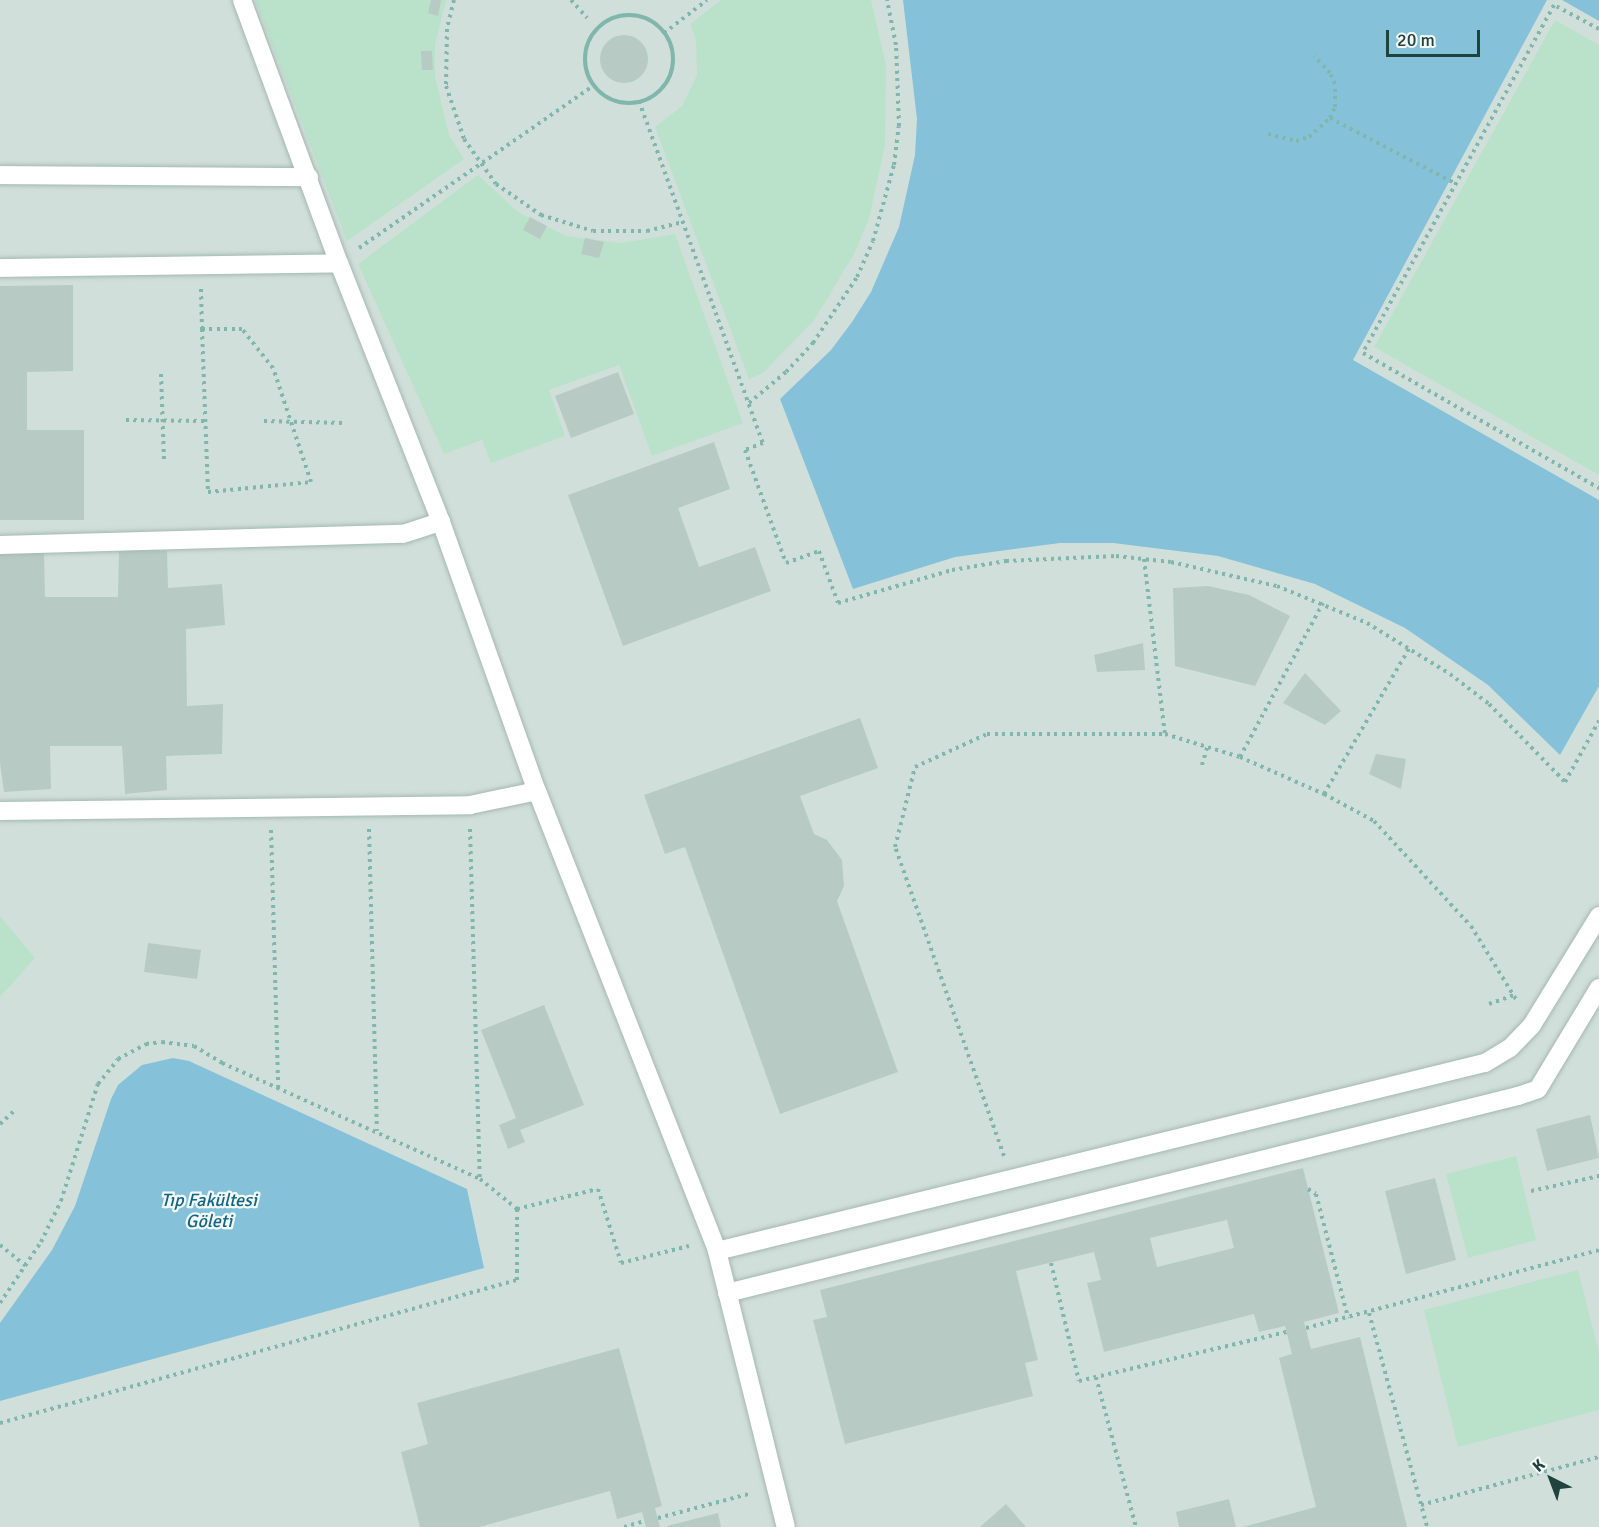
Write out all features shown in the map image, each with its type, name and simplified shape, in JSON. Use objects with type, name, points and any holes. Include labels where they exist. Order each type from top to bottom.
[{"type":"street","points":[[242,0],[339,263],[441,522],[537,791],[715,1246],[786,1527]]},
{"type":"street","points":[[0,175],[309,177]]},
{"type":"street","points":[[0,268],[339,263]]},
{"type":"street","points":[[0,545],[403,534],[441,522]]},
{"type":"street","points":[[0,811],[470,805],[537,791]]},
{"type":"street","points":[[715,1246],[1485,1063],[1510,1048],[1532,1025],[1599,916]]},
{"type":"street","points":[[727,1293],[1518,1096],[1538,1089],[1599,988]]},
{"type":"path","points":[[454,0],[446,39],[446,86],[456,122],[478,163],[518,201],[566,225],[620,234],[683,222]]},
{"type":"path","points":[[571,0],[587,18]]},
{"type":"path","points":[[664,33],[707,0]]},
{"type":"path","points":[[749,403],[786,372],[813,343],[842,303],[873,241],[894,165],[899,126],[896,45],[887,0]]},
{"type":"path","points":[[1599,29],[1554,5],[1363,353],[1599,488]]},
{"type":"path","points":[[639,16],[664,33],[673,51],[668,80],[659,91],[639,101],[618,101],[594,85],[585,59],[590,39],[603,24],[615,17],[639,16]]},
{"type":"path","points":[[1268,134],[1296,141],[1309,137],[1330,118],[1335,107],[1335,84],[1330,73],[1314,56]]},
{"type":"path","points":[[339,263],[478,163],[594,85]]},
{"type":"path","points":[[639,101],[763,443],[745,450],[786,563],[819,551],[838,603],[952,570],[1006,561],[1061,556],[1144,559],[1224,571],[1323,603],[1410,647],[1489,704],[1565,782],[1599,721]]},
{"type":"path","points":[[1330,118],[1456,184]]},
{"type":"path","points":[[201,264],[202,329],[208,492],[310,482],[273,368],[242,329],[202,329]]},
{"type":"path","points":[[161,374],[164,462]]},
{"type":"path","points":[[126,420],[205,421]]},
{"type":"path","points":[[264,421],[344,423]]},
{"type":"path","points":[[1144,559],[1165,734]]},
{"type":"path","points":[[1240,757],[1323,603]]},
{"type":"path","points":[[1324,794],[1410,647]]},
{"type":"path","points":[[1006,1164],[895,847],[915,767],[987,734],[1165,734],[1240,757],[1324,794],[1374,821],[1471,926],[1532,1025]]},
{"type":"path","points":[[1202,765],[1207,747]]},
{"type":"path","points":[[470,805],[480,1179]]},
{"type":"path","points":[[369,806],[377,1131]]},
{"type":"path","points":[[270,808],[278,1088]]},
{"type":"path","points":[[1489,1004],[1514,995]]},
{"type":"path","points":[[0,1303],[26,1266],[61,1201],[98,1084],[118,1059],[146,1044],[178,1042],[194,1046],[278,1088],[480,1179],[517,1209]]},
{"type":"path","points":[[0,1124],[13,1112]]},
{"type":"path","points":[[1531,1191],[1599,1176]]},
{"type":"path","points":[[517,1209],[598,1189],[621,1263],[715,1246]]},
{"type":"path","points":[[1308,1189],[1316,1194],[1347,1318]]},
{"type":"path","points":[[0,1423],[518,1280],[517,1209]]},
{"type":"path","points":[[0,1245],[26,1266]]},
{"type":"path","points":[[1306,1328],[1599,1250]]},
{"type":"path","points":[[1051,1263],[1079,1381],[1287,1332]]},
{"type":"path","points":[[1369,1313],[1427,1527]]},
{"type":"path","points":[[1096,1377],[1136,1527]]},
{"type":"path","points":[[1421,1505],[1599,1456]]},
{"type":"path","points":[[658,1518],[776,1486]]},
{"type":"path","points":[[624,1527],[645,1521]]},
{"type":"shaded area","points":[[0,0],[1599,0],[1599,1527],[0,1527]]},
{"type":"green space","points":[[255,0],[446,0],[435,45],[435,76],[449,135],[464,159],[347,241]]},
{"type":"green space","points":[[721,0],[871,0],[886,65],[885,145],[869,219],[854,254],[815,319],[763,373],[749,379],[655,127],[682,106],[697,75],[696,40],[690,24]]},
{"type":"green space","points":[[1555,20],[1599,45],[1599,475],[1374,347]]},
{"type":"green space","points":[[478,175],[518,212],[566,236],[621,243],[675,234],[743,423],[652,456],[619,365],[549,390],[565,436],[491,463],[482,440],[444,454],[358,264]]},
{"type":"green space","points":[[0,916],[35,958],[0,997]]},
{"type":"green space","points":[[1516,1156],[1536,1240],[1468,1258],[1446,1174]]},
{"type":"green space","points":[[1578,1270],[1599,1353],[1599,1410],[1458,1447],[1424,1310]]},
{"type":"water","points":[[903,0],[1547,0],[1353,360],[1599,500],[1599,686],[1560,755],[1488,685],[1405,628],[1315,584],[1218,556],[1113,543],[1060,543],[955,557],[853,589],[780,399],[831,350],[852,322],[871,292],[899,227],[915,155],[917,119]]},
{"type":"water","points":[[1562,0],[1599,0],[1599,21]]},
{"type":"water","name":"Tıp Fakültesi Göleti","points":[[173,1058],[189,1061],[467,1189],[484,1268],[0,1401],[0,1323],[52,1250],[75,1206],[111,1099],[118,1085],[142,1065]]},
{"type":"building","points":[[431,0],[441,0],[438,16],[428,13]]},
{"type":"building","points":[[624,35],[641,42],[648,59],[641,76],[624,83],[607,76],[600,59],[607,42]]},
{"type":"building","points":[[421,51],[432,51],[433,70],[422,70]]},
{"type":"building","points":[[530,217],[547,226],[540,239],[523,230]]},
{"type":"building","points":[[585,238],[604,242],[599,258],[581,254]]},
{"type":"building","points":[[73,285],[73,371],[27,372],[27,430],[84,430],[84,520],[0,520],[0,286]]},
{"type":"building","points":[[618,372],[634,414],[571,438],[555,396]]},
{"type":"building","points":[[714,442],[730,489],[678,508],[699,567],[755,547],[771,591],[623,646],[568,495]]},
{"type":"building","points":[[119,548],[167,551],[168,588],[222,584],[225,625],[186,629],[187,706],[223,704],[222,754],[166,756],[167,790],[125,794],[122,746],[50,746],[51,789],[4,792],[0,763],[0,551],[44,552],[45,597],[118,597]]},
{"type":"building","points":[[1208,586],[1249,595],[1290,616],[1255,686],[1175,666],[1173,588]]},
{"type":"building","points":[[1143,643],[1145,670],[1097,672],[1094,655]]},
{"type":"building","points":[[1305,673],[1341,711],[1325,725],[1283,703]]},
{"type":"building","points":[[860,718],[878,768],[800,796],[814,834],[827,840],[842,860],[844,886],[837,901],[898,1072],[780,1114],[685,847],[665,854],[644,795]]},
{"type":"building","points":[[1376,754],[1406,759],[1401,789],[1369,774]]},
{"type":"building","points":[[148,943],[201,950],[197,979],[144,972]]},
{"type":"building","points":[[544,1005],[584,1105],[520,1130],[525,1142],[508,1149],[499,1125],[516,1118],[481,1030]]},
{"type":"building","points":[[1590,1115],[1599,1158],[1547,1171],[1536,1129]]},
{"type":"building","points":[[1303,1168],[1339,1313],[1304,1322],[1311,1349],[1360,1337],[1407,1527],[1243,1527],[1316,1507],[1279,1358],[1292,1354],[1285,1326],[1259,1332],[1254,1314],[1104,1352],[1087,1283],[1101,1280],[1094,1252],[1016,1271],[1038,1360],[1025,1363],[1033,1396],[845,1444],[813,1320],[827,1317],[820,1290]],"holes":[[[1227,1220],[1234,1248],[1157,1267],[1150,1238]]]},
{"type":"building","points":[[1435,1178],[1456,1260],[1406,1274],[1385,1191]]},
{"type":"building","points":[[619,1348],[662,1506],[655,1508],[660,1527],[646,1527],[642,1512],[617,1519],[610,1491],[479,1527],[420,1527],[401,1452],[428,1444],[417,1403]]},
{"type":"building","points":[[1229,1499],[1236,1527],[1179,1527],[1176,1512]]},
{"type":"building","points":[[1006,1504],[1026,1527],[980,1527]]},
{"type":"building","points":[[718,1513],[721,1527],[667,1527],[667,1526]]}]
